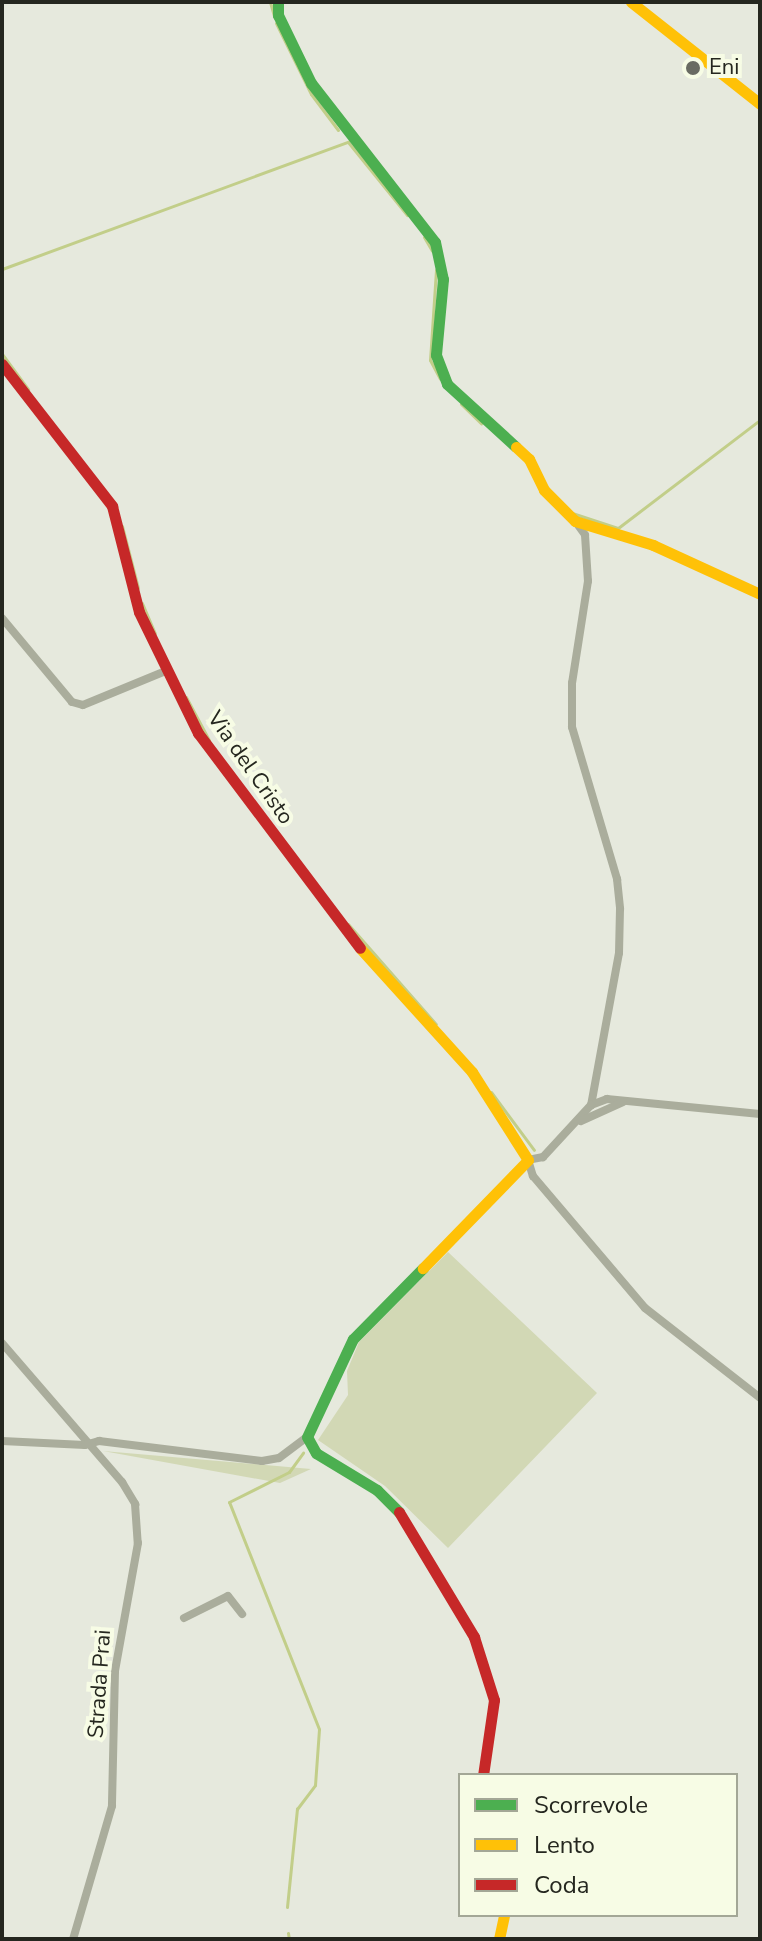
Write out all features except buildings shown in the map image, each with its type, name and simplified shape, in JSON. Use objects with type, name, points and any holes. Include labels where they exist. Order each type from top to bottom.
[{"type":"street","points":[[2,1441],[85,1445],[99,1441],[185,1448],[262,1461],[279,1458],[307,1437],[353,1339],[528,1160],[543,1157],[591,1105],[621,920],[617,879],[572,727],[572,683],[588,581],[585,535],[544,490],[529,459],[473,412],[438,369],[443,279],[435,242],[311,83],[278,15],[278,2]]},
{"type":"street","points":[[631,2],[760,104]]},
{"type":"street","points":[[638,2],[645,14]]},
{"type":"street","name":"Via del Cristo","points":[[2,364],[112,506],[139,612],[198,733],[227,778],[356,943],[472,1072],[528,1160]]},
{"type":"street","points":[[575,521],[653,545],[760,594]]},
{"type":"street","points":[[2,618],[72,702],[83,705],[168,670]]},
{"type":"street","points":[[591,1105],[636,1100],[760,1114]]},
{"type":"street","points":[[565,1133],[595,1112],[636,1100]]},
{"type":"street","points":[[528,1160],[533,1176],[645,1308],[760,1398]]},
{"type":"street","name":"Strada Prai","points":[[2,1343],[85,1445],[122,1482],[135,1504],[138,1543],[115,1671],[112,1806],[73,1939]]},
{"type":"street","points":[[307,1437],[316,1453],[377,1490],[401,1514],[474,1637],[494,1700],[483,1773]]},
{"type":"street","points":[[184,1618],[228,1596],[242,1614]]},
{"type":"street","points":[[499,1939],[504,1917]]},
{"type":"green space","points":[[448,1252],[597,1393],[448,1548],[385,1486],[318,1440],[348,1395],[347,1371],[359,1342]]},
{"type":"green space","points":[[103,1451],[311,1469],[280,1483]]},
{"type":"waterway","points":[[270,2],[274,16]]},
{"type":"waterway","points":[[276,23],[311,94],[338,130]]},
{"type":"waterway","points":[[2,269],[348,142],[407,215]]},
{"type":"waterway","points":[[424,237],[432,251]]},
{"type":"waterway","points":[[436,270],[430,360],[440,379]]},
{"type":"waterway","points":[[2,354],[28,389]]},
{"type":"waterway","points":[[461,404],[481,423]]},
{"type":"waterway","points":[[572,513],[618,528],[760,420]]},
{"type":"waterway","points":[[122,526],[138,588]]},
{"type":"waterway","points":[[142,603],[155,633]]},
{"type":"waterway","points":[[186,697],[209,740]]},
{"type":"waterway","points":[[228,770],[290,849]]},
{"type":"waterway","points":[[348,924],[436,1024]]},
{"type":"waterway","points":[[491,1092],[534,1150]]},
{"type":"waterway","points":[[287,1907],[297,1809],[315,1785],[319,1729],[229,1502],[289,1472],[303,1453]]},
{"type":"waterway","points":[[288,1933],[289,1939]]},
{"type":"traffic: fast","points":[[278,2],[278,15],[311,83],[435,242],[443,279],[436,355],[447,384],[516,447]]},
{"type":"traffic: fast","points":[[399,1512],[377,1490],[316,1453],[307,1437],[353,1339],[423,1268]]},
{"type":"traffic: slow","points":[[631,2],[760,104]]},
{"type":"traffic: slow","points":[[516,447],[529,459],[544,490],[575,521],[653,545],[760,594]]},
{"type":"traffic: slow","points":[[360,948],[472,1072],[528,1160],[423,1268]]},
{"type":"traffic: slow","points":[[499,1939],[504,1917]]},
{"type":"traffic: jam","points":[[2,364],[112,506],[139,612],[198,733],[360,948]]},
{"type":"traffic: jam","points":[[399,1512],[474,1637],[494,1700],[483,1773]]},
{"type":"place","name":"Eni","points":[[693,68]]}]
